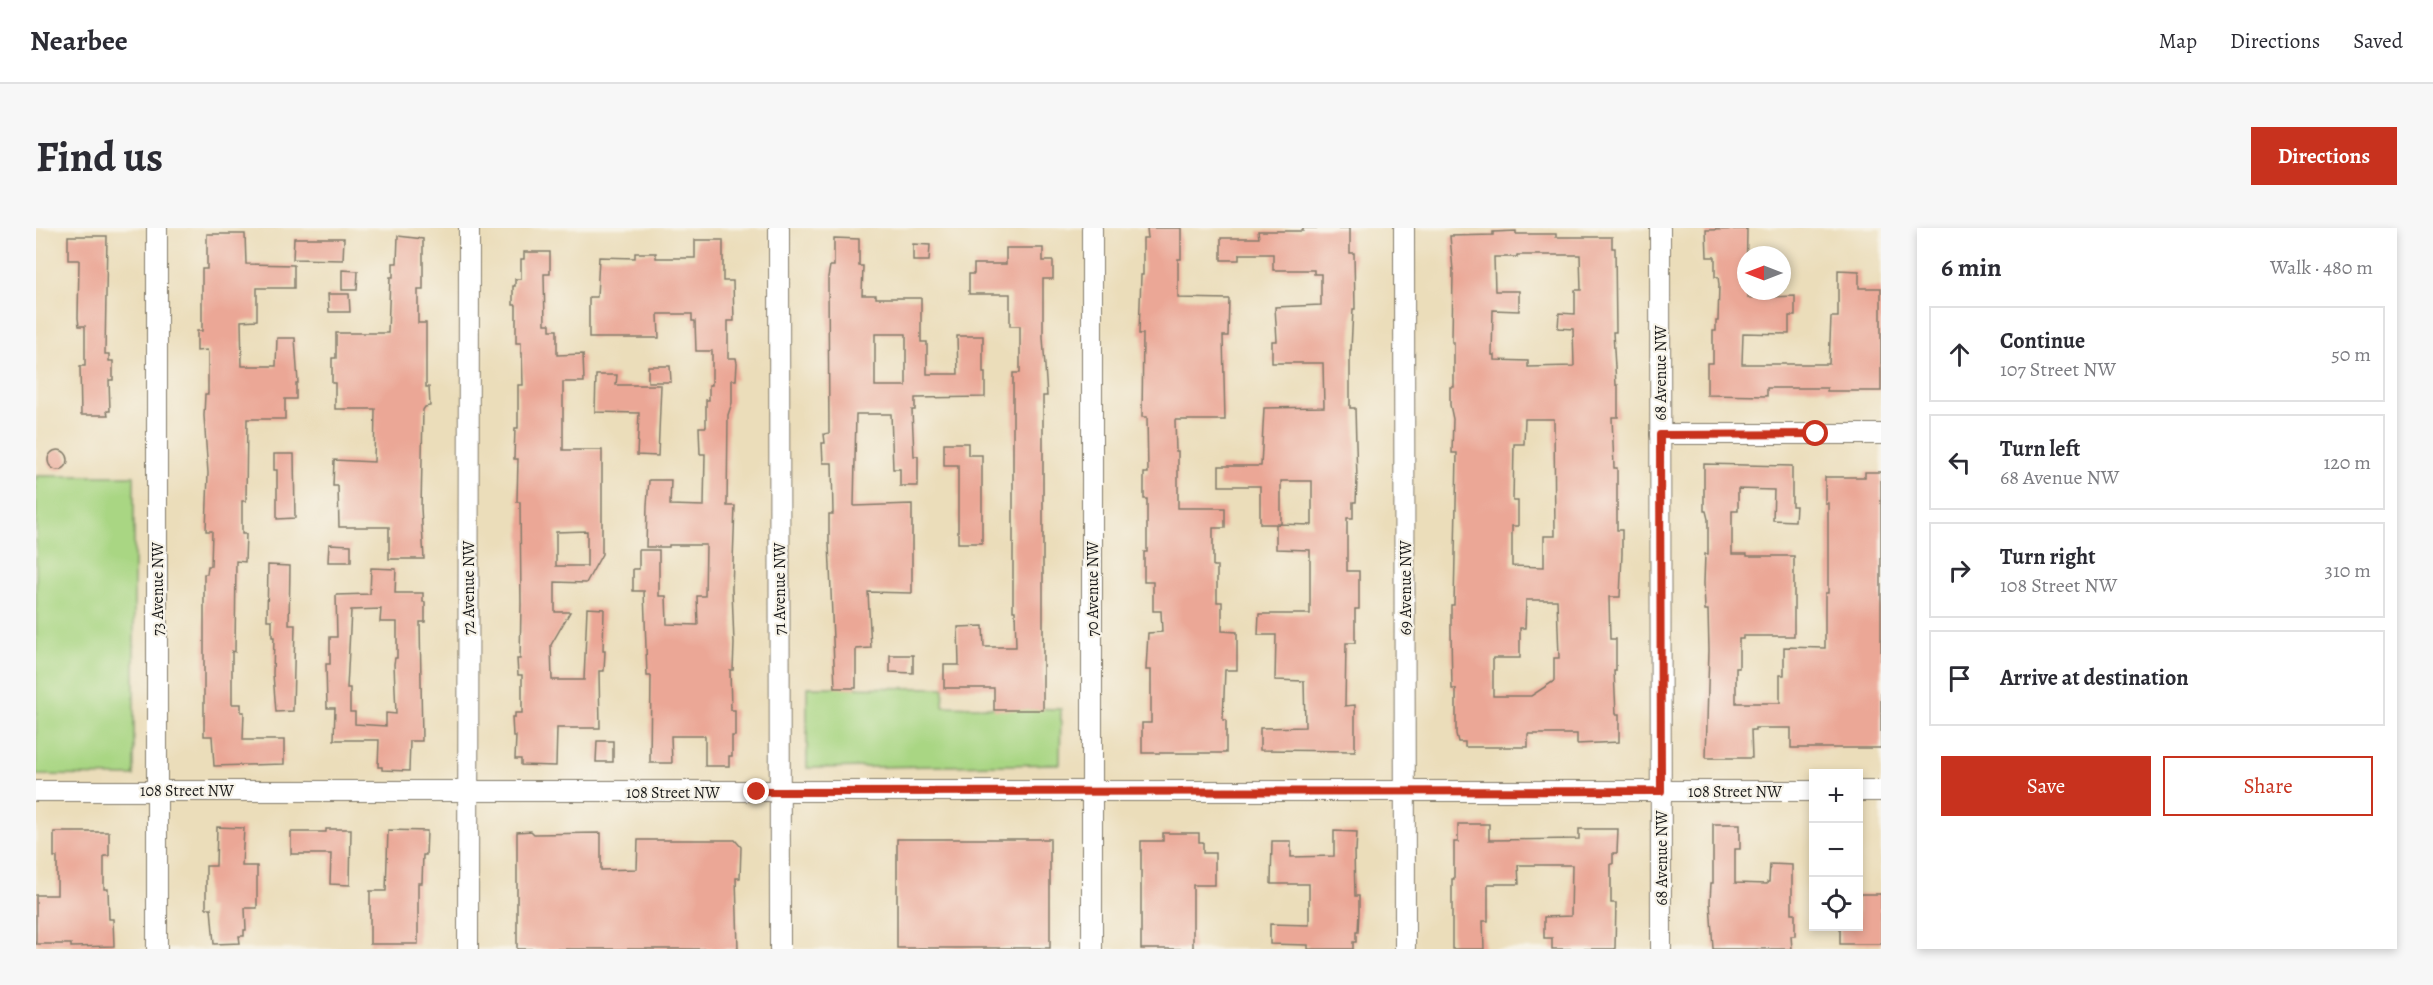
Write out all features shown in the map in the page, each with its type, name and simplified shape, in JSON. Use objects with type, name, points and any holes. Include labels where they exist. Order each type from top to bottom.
[{"type":"street","name":"73 Avenue NW","points":[[157,949],[158,228]]},
{"type":"street","name":"72 Avenue NW","points":[[468,949],[469,228]]},
{"type":"street","name":"71 Avenue NW","points":[[779,228],[780,949]]},
{"type":"street","name":"70 Avenue NW","points":[[1092,228],[1092,949]]},
{"type":"street","name":"69 Avenue NW","points":[[1404,228],[1405,949]]},
{"type":"street","name":"68 Avenue NW","points":[[1660,228],[1661,949]]},
{"type":"street","points":[[1660,435],[1881,434]]},
{"type":"street","name":"108 Street NW","points":[[36,791],[1809,792]]},
{"type":"street","points":[[1863,791],[1881,791]]},
{"type":"green space","points":[[36,476],[134,476],[134,776],[36,775]]},
{"type":"green space","points":[[807,687],[944,688],[943,706],[1061,709],[1060,764],[807,768]]},
{"type":"building","points":[[1147,228],[1181,228],[1178,298],[1229,299],[1228,336],[1223,336],[1225,420],[1175,420],[1176,451],[1178,451],[1178,508],[1225,508],[1225,528],[1213,528],[1213,566],[1217,566],[1217,602],[1222,602],[1222,631],[1237,632],[1237,670],[1225,670],[1223,720],[1226,720],[1226,753],[1142,753],[1142,723],[1151,723],[1151,670],[1146,670],[1148,633],[1162,632],[1161,611],[1153,611],[1153,582],[1144,582],[1144,552],[1147,552],[1147,499],[1144,499],[1144,473],[1148,473],[1147,417],[1142,417],[1143,334],[1139,334],[1143,238],[1148,238]]},
{"type":"building","points":[[1350,228],[1350,253],[1354,253],[1355,309],[1353,309],[1350,350],[1350,408],[1355,408],[1357,480],[1353,518],[1347,518],[1347,571],[1359,571],[1359,609],[1355,609],[1355,643],[1346,643],[1345,706],[1355,705],[1355,751],[1260,750],[1260,728],[1305,727],[1304,681],[1275,680],[1276,635],[1258,635],[1259,614],[1310,614],[1310,550],[1276,549],[1276,524],[1260,524],[1260,486],[1219,486],[1219,466],[1261,466],[1264,408],[1324,407],[1323,363],[1272,363],[1272,341],[1277,341],[1275,307],[1321,305],[1321,274],[1314,274],[1314,270],[1273,270],[1273,254],[1239,254],[1239,260],[1221,260],[1221,238],[1259,238],[1258,231]],"holes":[[[1281,481],[1312,481],[1312,525],[1276,524],[1281,524]]]},
{"type":"building","points":[[1747,229],[1747,246],[1737,246],[1737,300],[1791,300],[1791,296],[1795,296],[1795,316],[1789,316],[1789,334],[1743,333],[1742,364],[1829,364],[1831,317],[1838,317],[1838,270],[1859,271],[1859,288],[1881,288],[1881,391],[1767,388],[1767,396],[1707,395],[1707,363],[1713,363],[1713,331],[1716,331],[1716,321],[1718,321],[1719,285],[1718,277],[1715,277],[1715,257],[1707,257],[1706,230]]},
{"type":"building","points":[[1493,232],[1556,234],[1556,237],[1612,237],[1612,248],[1615,248],[1616,332],[1613,332],[1616,385],[1618,385],[1618,417],[1612,417],[1614,468],[1617,468],[1617,530],[1622,530],[1622,554],[1620,597],[1609,597],[1610,639],[1616,639],[1616,671],[1614,671],[1616,714],[1619,714],[1619,742],[1577,744],[1577,734],[1528,734],[1528,747],[1465,747],[1465,742],[1458,742],[1456,734],[1456,689],[1452,689],[1451,605],[1454,605],[1457,453],[1452,453],[1453,419],[1450,405],[1450,387],[1454,387],[1454,342],[1452,342],[1453,271],[1450,236],[1493,235]],"holes":[[[1517,255],[1580,255],[1581,290],[1575,290],[1575,314],[1559,313],[1558,328],[1573,329],[1574,366],[1528,367],[1528,361],[1495,360],[1495,355],[1492,355],[1493,310],[1519,311],[1519,291],[1495,291],[1494,257],[1517,257]],[[1525,419],[1554,419],[1555,536],[1544,536],[1544,567],[1512,566],[1512,526],[1518,526],[1518,501],[1513,501],[1514,444],[1524,444]],[[1526,600],[1557,600],[1559,658],[1554,658],[1554,681],[1531,696],[1493,696],[1493,658],[1520,658],[1520,628],[1525,628]]]},
{"type":"building","points":[[207,234],[245,234],[246,264],[294,265],[294,288],[257,288],[257,320],[241,321],[242,366],[276,366],[277,338],[295,338],[298,383],[296,383],[296,399],[285,399],[285,419],[247,419],[246,501],[242,501],[242,534],[246,534],[245,562],[236,561],[235,652],[232,651],[232,704],[241,704],[241,712],[244,712],[243,740],[284,740],[284,764],[214,766],[212,736],[204,736],[204,574],[207,574],[208,566],[211,566],[212,531],[206,531],[208,473],[204,416],[205,394],[208,394],[208,353],[207,350],[197,351],[197,331],[202,331],[202,269],[207,269]]},
{"type":"building","points":[[68,236],[107,236],[105,354],[109,354],[109,361],[113,361],[113,380],[109,380],[110,411],[107,411],[108,415],[81,415],[80,366],[85,366],[85,326],[79,326],[78,318],[79,260],[68,260]]},
{"type":"building","points":[[398,236],[423,239],[423,290],[418,290],[418,323],[426,323],[426,387],[429,387],[430,406],[423,410],[421,508],[424,559],[389,559],[389,527],[339,527],[338,486],[333,486],[334,460],[374,462],[375,409],[335,409],[332,358],[336,358],[336,333],[388,333],[390,277],[393,277],[393,263],[397,263]]},
{"type":"building","points":[[294,238],[344,238],[343,260],[293,259]]},
{"type":"building","points":[[834,238],[859,239],[859,266],[863,266],[862,295],[876,295],[876,298],[921,298],[921,342],[927,342],[927,374],[958,374],[957,336],[983,336],[983,373],[985,373],[985,397],[915,398],[915,410],[912,410],[914,456],[918,456],[918,486],[900,486],[900,469],[893,469],[891,414],[856,414],[854,506],[912,504],[912,593],[868,592],[871,648],[856,649],[856,688],[835,688],[829,543],[829,514],[833,514],[832,463],[823,463],[822,443],[825,443],[824,434],[829,433],[828,277],[830,266],[834,266]],"holes":[[[875,334],[906,334],[906,386],[875,386]]]},
{"type":"building","points":[[695,240],[723,240],[723,281],[733,281],[734,321],[728,321],[728,358],[736,358],[737,363],[736,380],[732,380],[732,403],[728,415],[727,506],[735,506],[732,589],[734,644],[733,670],[730,670],[731,710],[735,710],[735,736],[732,736],[732,756],[729,756],[729,766],[705,766],[705,736],[671,736],[672,763],[650,763],[651,676],[647,676],[644,591],[633,591],[633,569],[639,569],[639,550],[659,550],[659,596],[666,596],[667,624],[698,625],[697,596],[705,596],[706,545],[646,547],[647,505],[649,480],[671,480],[670,505],[704,506],[705,454],[700,454],[699,427],[706,427],[706,400],[709,400],[709,385],[712,385],[712,351],[696,351],[695,321],[692,321],[692,314],[658,314],[659,338],[589,338],[589,297],[597,297],[599,257],[635,258],[635,253],[656,253],[656,258],[695,258]]},
{"type":"building","points":[[913,244],[930,245],[929,261],[913,261]]},
{"type":"building","points":[[1006,248],[1043,248],[1043,261],[1053,261],[1053,279],[1043,279],[1043,337],[1047,396],[1043,396],[1043,710],[994,710],[994,688],[944,688],[944,665],[959,665],[958,627],[983,626],[984,647],[1016,647],[1015,611],[1013,611],[1013,373],[1020,373],[1020,326],[1010,326],[1010,294],[969,294],[969,274],[974,274],[974,264],[1006,264]]},
{"type":"building","points":[[524,252],[550,252],[550,274],[544,274],[545,324],[550,324],[550,330],[557,330],[557,355],[583,354],[584,382],[563,382],[563,450],[602,450],[602,554],[586,583],[555,582],[555,612],[570,612],[551,645],[552,680],[584,680],[587,608],[604,609],[604,671],[599,671],[600,728],[557,728],[556,766],[521,765],[521,759],[515,759],[516,736],[513,736],[512,717],[515,717],[515,713],[522,713],[522,675],[518,675],[517,659],[520,659],[520,502],[517,502],[518,459],[514,459],[515,428],[518,428],[518,385],[523,385],[521,343],[516,343],[516,305],[513,305],[513,286],[515,286],[515,279],[521,279],[521,259],[524,259]],"holes":[[[587,531],[587,566],[556,566],[556,532]]]},
{"type":"building","points":[[342,270],[358,271],[357,290],[342,290]]},
{"type":"building","points":[[328,294],[349,294],[350,312],[329,312]]},
{"type":"building","points":[[648,366],[670,366],[671,382],[648,382]]},
{"type":"building","points":[[596,375],[617,375],[616,385],[661,385],[658,456],[637,455],[639,413],[595,412]]},
{"type":"building","points":[[944,443],[968,443],[968,455],[982,455],[982,543],[958,543],[958,466],[944,466]]},
{"type":"building","points":[[54,450],[62,450],[68,456],[68,464],[62,470],[54,470],[48,464],[48,456]]},
{"type":"building","points":[[274,454],[294,454],[295,518],[277,519],[277,470],[274,470]]},
{"type":"building","points":[[1704,464],[1792,466],[1792,506],[1796,506],[1795,521],[1773,520],[1774,490],[1738,489],[1738,511],[1732,511],[1732,554],[1794,556],[1794,636],[1743,636],[1743,639],[1739,639],[1736,703],[1780,703],[1780,675],[1784,675],[1784,647],[1825,648],[1825,593],[1828,593],[1828,503],[1825,503],[1825,477],[1865,477],[1865,472],[1881,472],[1881,748],[1791,748],[1791,728],[1755,728],[1751,730],[1752,758],[1706,758],[1709,650],[1708,610],[1705,610],[1704,583],[1705,554],[1708,554],[1708,519],[1704,511]]},
{"type":"building","points":[[329,544],[351,545],[351,562],[328,562]]},
{"type":"building","points":[[268,565],[290,566],[289,625],[295,625],[293,711],[276,712],[273,674],[274,637],[272,637],[272,620],[267,620]]},
{"type":"building","points":[[371,568],[396,569],[395,593],[423,593],[423,602],[425,602],[425,622],[420,622],[422,741],[410,741],[409,771],[382,770],[382,767],[378,767],[379,740],[334,740],[335,708],[327,708],[326,664],[330,664],[330,637],[337,637],[336,595],[370,594]],"holes":[[[381,609],[380,622],[397,622],[397,658],[394,664],[396,714],[386,713],[386,726],[355,724],[355,712],[350,712],[350,688],[347,688],[351,610]]]},
{"type":"building","points":[[890,655],[913,655],[913,673],[890,672]]},
{"type":"building","points":[[597,741],[613,741],[613,762],[596,762]]},
{"type":"building","points":[[1458,824],[1489,824],[1489,840],[1579,839],[1579,829],[1618,829],[1617,853],[1613,853],[1613,864],[1611,864],[1611,903],[1616,903],[1615,949],[1552,949],[1552,938],[1544,938],[1544,917],[1571,916],[1572,865],[1518,865],[1519,884],[1488,884],[1488,921],[1483,921],[1484,949],[1452,949],[1452,879],[1454,879],[1454,842],[1458,842]]},
{"type":"building","points":[[1713,824],[1740,824],[1740,849],[1735,849],[1735,883],[1767,884],[1770,864],[1792,865],[1792,913],[1795,913],[1795,936],[1791,936],[1792,949],[1713,949],[1710,902],[1711,883],[1713,883]]},
{"type":"building","points":[[217,827],[244,828],[242,866],[257,866],[257,908],[245,908],[246,930],[244,930],[244,936],[239,936],[240,943],[214,944],[211,908],[206,908],[206,866],[216,866]]},
{"type":"building","points":[[326,829],[351,829],[350,885],[330,884],[331,854],[291,854],[291,832],[326,832]]},
{"type":"building","points":[[388,830],[427,831],[422,883],[418,883],[418,944],[370,944],[370,891],[386,891]]},
{"type":"building","points":[[531,831],[534,834],[601,833],[601,870],[637,869],[638,840],[735,840],[741,847],[740,878],[736,878],[738,949],[517,949],[517,832]]},
{"type":"building","points":[[1334,831],[1357,832],[1356,851],[1354,851],[1355,896],[1359,896],[1359,912],[1358,932],[1356,932],[1356,942],[1353,942],[1353,949],[1308,949],[1308,945],[1270,944],[1270,924],[1309,925],[1309,884],[1271,884],[1272,841],[1291,841],[1291,857],[1334,856]]},
{"type":"building","points":[[54,832],[109,832],[109,856],[104,856],[104,889],[108,889],[109,919],[113,919],[114,946],[71,947],[71,944],[36,944],[36,895],[57,895],[57,857],[54,857]]},
{"type":"building","points":[[1163,833],[1199,833],[1199,842],[1203,842],[1203,853],[1215,853],[1215,885],[1193,885],[1193,949],[1141,949],[1141,841],[1163,841]]},
{"type":"building","points":[[897,839],[1050,839],[1050,948],[897,948]]},
{"type":"building","points":[[1863,894],[1881,894],[1881,944],[1840,944],[1840,931],[1863,931]]},
{"type":"route","points":[[757,792],[1661,791],[1660,435],[1816,434]]}]
